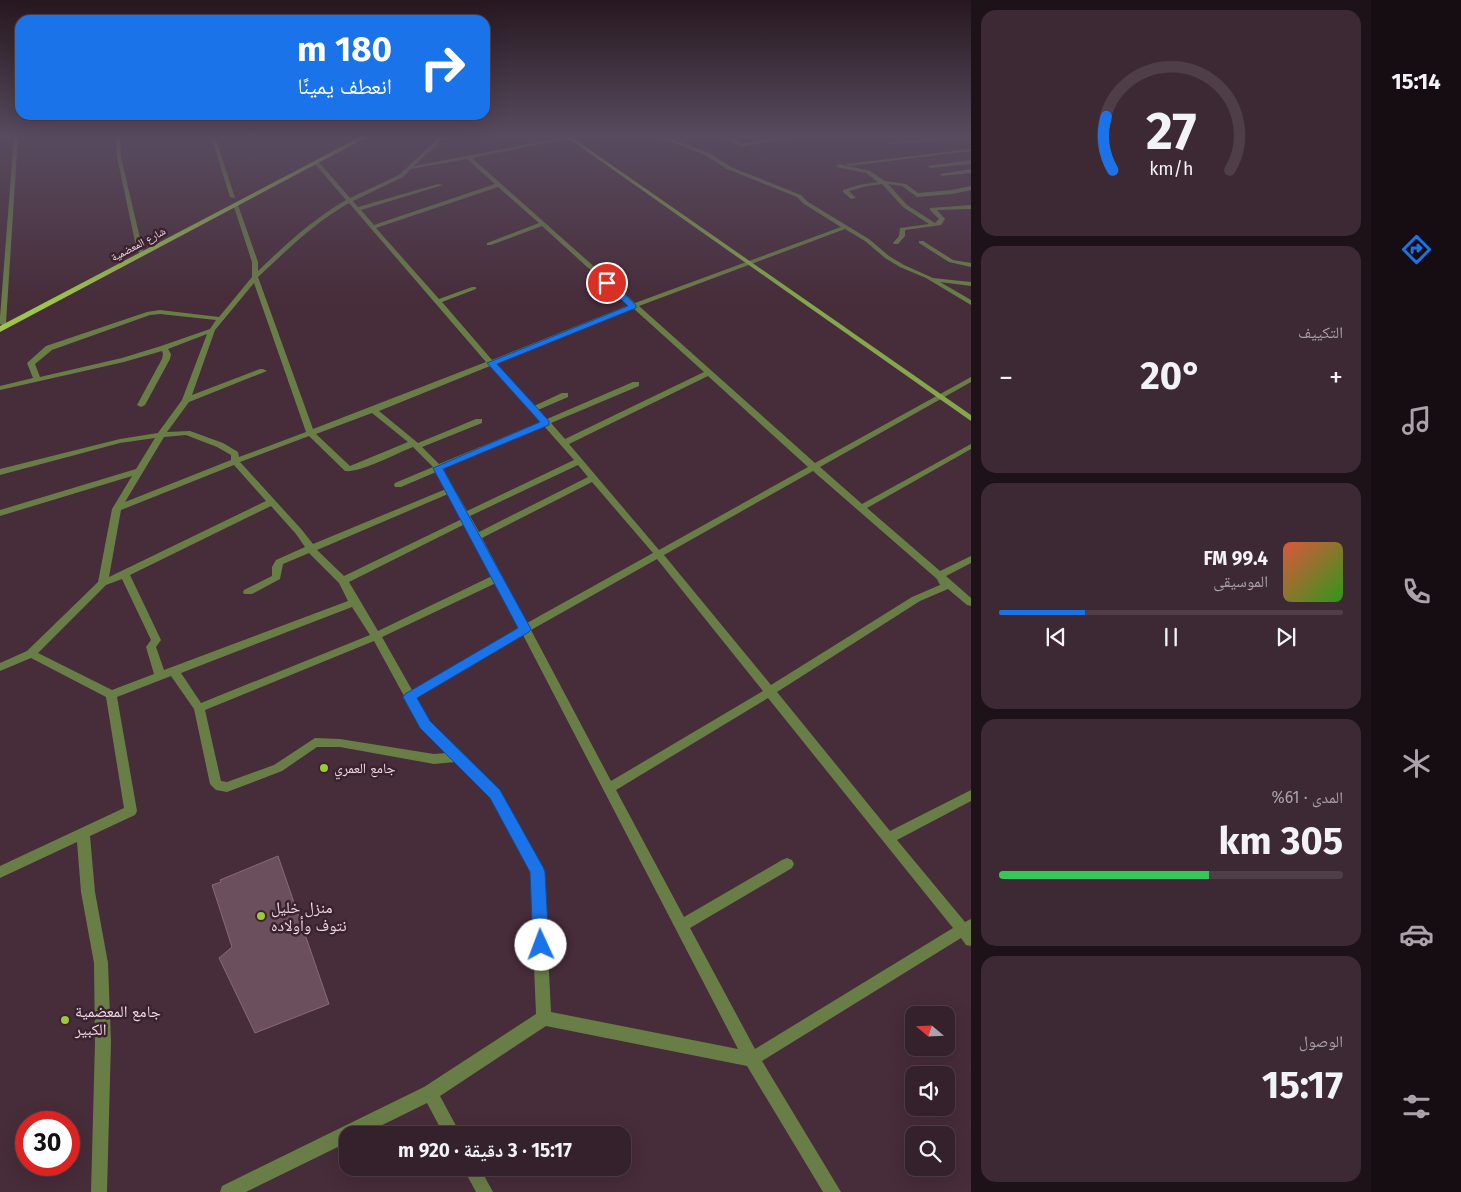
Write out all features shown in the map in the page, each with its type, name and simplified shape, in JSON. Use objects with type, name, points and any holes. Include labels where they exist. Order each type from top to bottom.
[{"type":"main road","name":"شارع المعضمية","points":[[1,325],[256,192]]},
{"type":"main road","name":"شارع المعضمية","points":[[1,325],[260,192]]},
{"type":"main road","points":[[646,192],[971,419]]},
{"type":"street","points":[[1,325],[3,277],[8,265],[8,222],[11,192]]},
{"type":"street","points":[[127,192],[140,251]]},
{"type":"street","points":[[231,192],[233,197]]},
{"type":"street","points":[[228,1192],[430,1093],[544,1018],[752,1059],[968,932],[580,461],[491,363],[343,192]]},
{"type":"street","points":[[103,582],[117,509],[161,435],[186,400],[212,330],[255,277],[304,231],[326,213],[368,192]]},
{"type":"street","points":[[358,209],[417,192]]},
{"type":"street","points":[[372,227],[479,192]]},
{"type":"street","points":[[506,192],[814,467],[971,603]]},
{"type":"street","points":[[787,192],[799,196],[867,240],[887,257],[929,278],[971,303]]},
{"type":"street","points":[[846,192],[853,198]]},
{"type":"street","points":[[892,192],[905,206],[935,224]]},
{"type":"street","points":[[913,192],[917,195],[954,192]]},
{"type":"street","points":[[235,205],[255,262],[255,277],[310,433],[348,469],[356,468],[479,421]]},
{"type":"street","points":[[896,243],[902,236],[902,229],[939,224],[942,219],[932,209],[971,207]]},
{"type":"street","points":[[0,230],[8,222]]},
{"type":"street","points":[[489,244],[542,224]]},
{"type":"street","points":[[117,509],[235,461],[373,410],[633,306],[845,227]]},
{"type":"street","points":[[0,239],[9,246]]},
{"type":"street","points":[[921,242],[951,261],[971,265]]},
{"type":"street","points":[[0,244],[9,246]]},
{"type":"street","points":[[0,250],[9,246]]},
{"type":"street","points":[[0,256],[9,246]]},
{"type":"street","points":[[0,266],[8,265]]},
{"type":"street","points":[[929,278],[971,284]]},
{"type":"street","points":[[439,301],[474,288]]},
{"type":"street","points":[[37,380],[30,363],[49,348],[149,313],[160,312],[221,319]]},
{"type":"street","points":[[0,388],[124,360],[164,348],[212,330]]},
{"type":"street","points":[[140,405],[166,359],[167,354],[164,348]]},
{"type":"street","points":[[186,400],[263,371]]},
{"type":"street","points":[[564,443],[709,373]]},
{"type":"street","points":[[409,697],[525,629],[971,379]]},
{"type":"street","points":[[398,485],[636,384]]},
{"type":"street","points":[[533,408],[565,395]]},
{"type":"street","points":[[373,410],[415,445],[438,468],[752,1059],[833,1192]]},
{"type":"street","points":[[0,472],[120,441],[161,435],[187,434],[220,445],[235,454],[235,461],[299,532],[311,549],[343,581],[425,724],[495,794],[537,872],[544,1018]]},
{"type":"street","points":[[862,507],[971,446]]},
{"type":"street","points":[[343,581],[580,461]]},
{"type":"street","points":[[0,513],[139,471]]},
{"type":"street","points":[[476,538],[593,478]]},
{"type":"street","points":[[248,592],[277,577],[279,562],[450,490]]},
{"type":"street","points":[[0,667],[31,654],[103,582],[125,574],[272,502]]},
{"type":"street","points":[[940,576],[971,559]]},
{"type":"street","points":[[125,574],[156,640],[151,647],[167,673],[199,708],[216,784],[220,787],[226,787],[278,768],[314,742],[340,742],[434,759],[457,757]]},
{"type":"street","points":[[608,788],[769,692],[916,599],[946,586],[940,576]]},
{"type":"street","points":[[199,708],[376,636],[497,578]]},
{"type":"street","points":[[31,654],[112,694],[354,602]]},
{"type":"street","points":[[0,872],[131,811],[112,694]]},
{"type":"street","points":[[890,838],[971,796]]},
{"type":"street","points":[[83,833],[88,892],[101,963],[103,1042],[99,1192]]},
{"type":"street","points":[[681,926],[787,864]]},
{"type":"street","points":[[430,1093],[448,1126]]},
{"type":"street","points":[[476,1176],[485,1192]]},
{"type":"building","name":"منزل خليل نتوف وأولاده","points":[[278,856],[329,1004],[255,1033],[219,958],[232,947],[212,885]]},
{"type":"place","name":"جامع العمري","points":[[324,768]]},
{"type":"place","name":"منزل خليل نتوف وأولاده","points":[[261,916]]},
{"type":"place","name":"جامع المعضمية الكبير","points":[[65,1020]]},
{"type":"route","points":[[541,945],[537,872],[495,794],[425,724],[409,697],[525,629],[438,468],[546,423],[491,363],[633,306],[607,283]]}]
